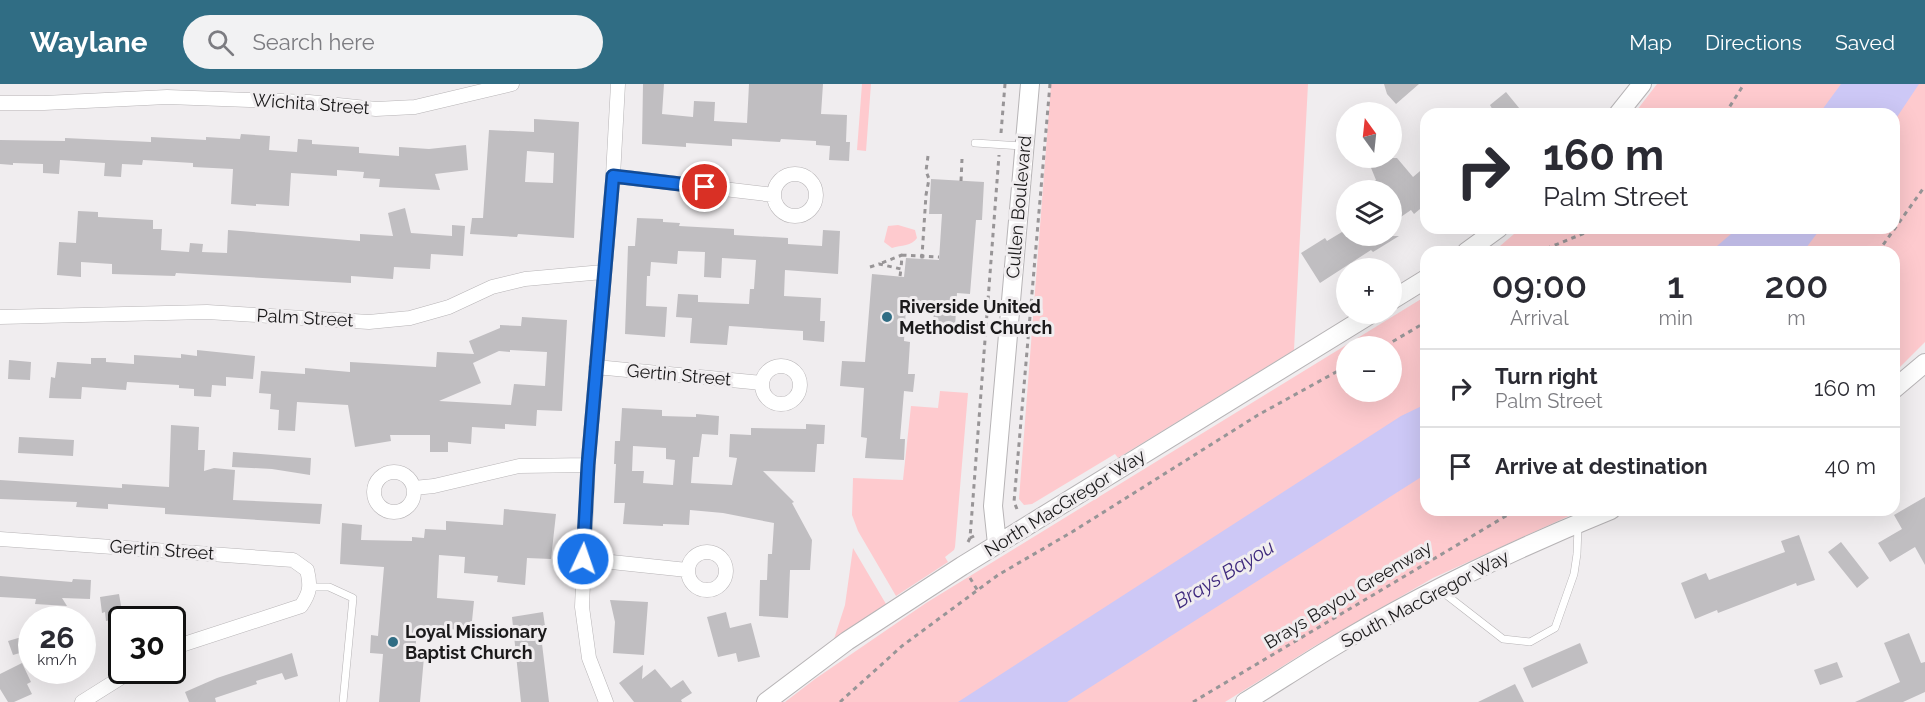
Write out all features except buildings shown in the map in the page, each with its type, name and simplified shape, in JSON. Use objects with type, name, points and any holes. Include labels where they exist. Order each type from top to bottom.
[{"type":"street","name":"Wichita Street","points":[[0,103],[167,98],[309,102],[376,109],[415,107],[512,84]]},
{"type":"street","points":[[606,702],[589,658],[582,607],[588,465],[613,176],[618,84]]},
{"type":"street","name":"Cullen Boulevard","points":[[997,544],[993,506],[1030,84]]},
{"type":"street","points":[[1623,108],[1642,84]]},
{"type":"street","points":[[613,176],[774,195]]},
{"type":"street","points":[[1474,246],[1491,234]]},
{"type":"street","name":"Palm Street","points":[[0,317],[207,312],[369,322],[410,318],[449,307],[492,287],[525,279],[603,272]]},
{"type":"street","points":[[1402,294],[1420,283]]},
{"type":"street","name":"North MacGregor Way","points":[[766,702],[848,641],[997,544],[1355,324]]},
{"type":"street","points":[[1900,384],[1925,363]]},
{"type":"street","name":"Gertin Street","points":[[596,367],[762,383]]},
{"type":"street","points":[[414,488],[434,486],[519,466],[588,465]]},
{"type":"street","name":"South MacGregor Way","points":[[1255,700],[1325,651],[1440,589],[1522,548],[1597,516]]},
{"type":"street","name":"Gertin Street","points":[[0,538],[293,560],[307,570],[310,585]]},
{"type":"street","points":[[583,559],[687,570]]},
{"type":"street","points":[[186,643],[301,606],[310,594],[310,585]]},
{"type":"street","points":[[82,702],[111,684]]},
{"type":"lane","points":[[975,143],[1025,146]]},
{"type":"lane","points":[[1440,589],[1461,608],[1503,639],[1530,642],[1555,628],[1574,574],[1578,524]]},
{"type":"lane","points":[[310,585],[329,587],[353,598],[343,702]]},
{"type":"path","points":[[1001,135],[1005,84]]},
{"type":"path","points":[[1017,509],[1014,502],[1050,84]]},
{"type":"path","points":[[1729,108],[1744,84]]},
{"type":"path","points":[[976,536],[970,538],[999,152]]},
{"type":"path","points":[[922,257],[929,179],[926,171],[928,156]]},
{"type":"path","points":[[961,181],[962,159]]},
{"type":"path","points":[[1900,221],[1925,186]]},
{"type":"path","points":[[1553,246],[1582,234]]},
{"type":"path","points":[[900,276],[902,255]]},
{"type":"path","points":[[870,267],[902,255],[939,257]]},
{"type":"path","points":[[879,264],[901,269]]},
{"type":"path","points":[[1402,336],[1420,325]]},
{"type":"path","points":[[840,702],[902,646],[999,575],[1258,415],[1336,372]]},
{"type":"path","name":"Brays Bayou Greenway","points":[[1193,702],[1506,516]]},
{"type":"path","points":[[1055,534],[1058,540]]},
{"type":"path","points":[[970,578],[978,591]]},
{"type":"shaded area","points":[[862,84],[871,84],[866,151],[857,150]]},
{"type":"shaded area","points":[[1051,84],[1308,84],[1294,350],[1118,458],[1115,454],[1032,504],[1024,505],[1019,499]]},
{"type":"shaded area","points":[[1657,84],[1925,84],[1925,342],[1900,367],[1900,246],[1500,246],[1514,234],[1900,234],[1900,108],[1639,108]]},
{"type":"shaded area","points":[[898,225],[915,230],[917,238],[909,244],[892,248],[884,242],[888,226]]},
{"type":"shaded area","points":[[1420,300],[1420,516],[1569,516],[1433,578],[1313,647],[1225,702],[785,702],[926,603],[1336,351],[1336,402],[1402,402],[1402,336],[1361,336],[1380,324],[1402,324],[1402,311]]},
{"type":"shaded area","points":[[940,391],[968,393],[955,547],[945,557],[948,562],[896,596],[858,531],[852,515],[853,478],[903,480],[911,406],[938,408]]},
{"type":"shaded area","points":[[853,548],[886,604],[834,639],[845,605]]},
{"type":"water","points":[[1841,84],[1919,84],[1900,112],[1900,108],[1823,108]]},
{"type":"water","points":[[1731,234],[1816,234],[1808,246],[1717,246]]},
{"type":"water","name":"Brays Bayou","points":[[1420,407],[1420,478],[1067,702],[958,702],[1401,416]]},
{"type":"place","name":"Riverside United Methodist Church","points":[[887,317]]},
{"type":"place","name":"Loyal Missionary Baptist Church","points":[[393,642]]},
{"type":"route","points":[[583,559],[603,272],[613,176],[705,187]]}]
